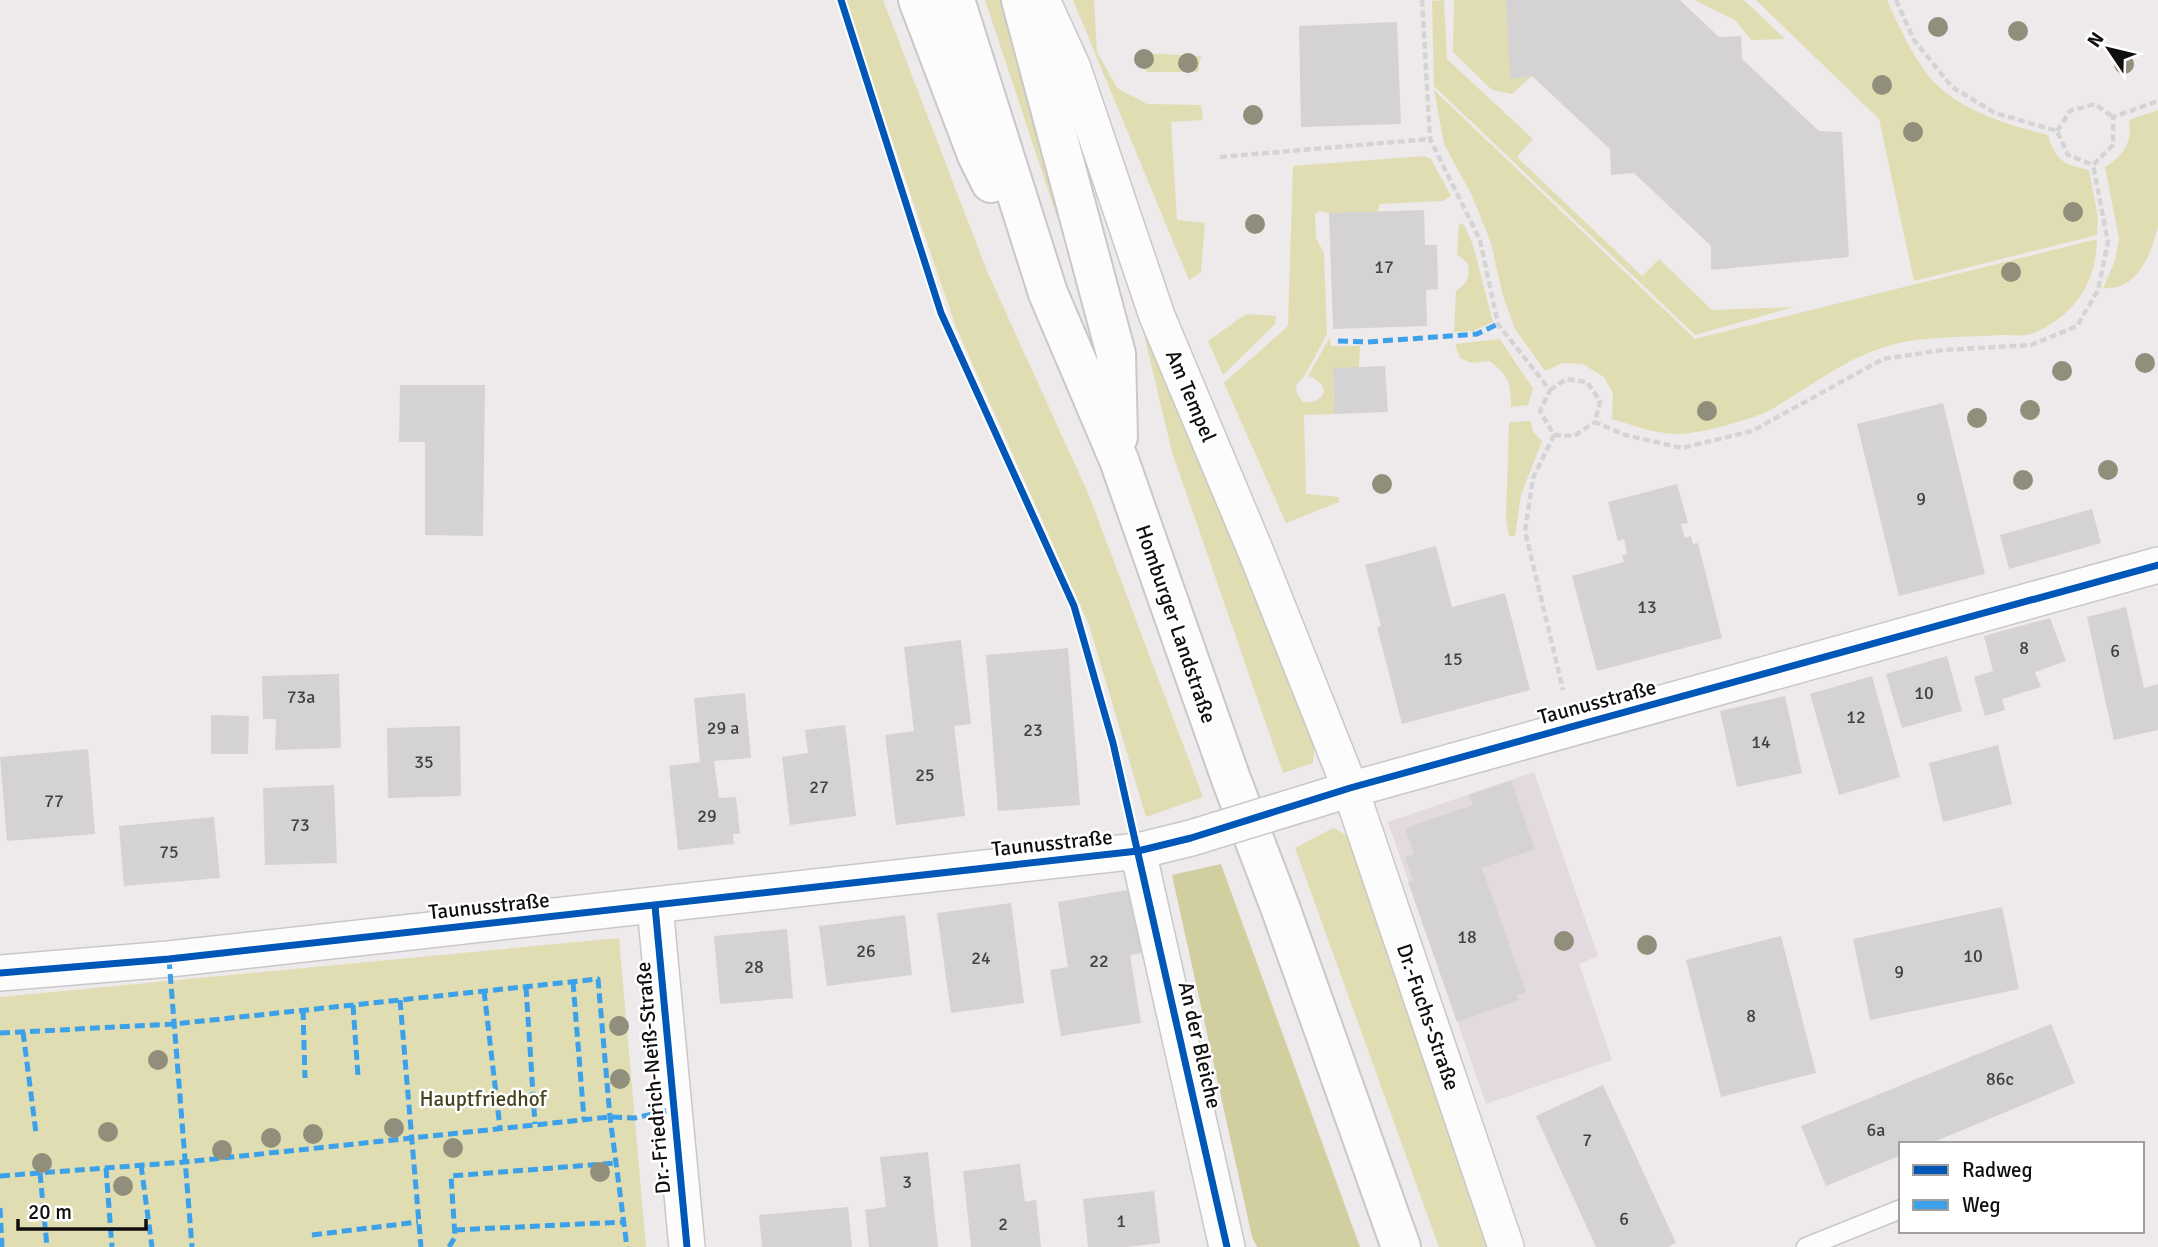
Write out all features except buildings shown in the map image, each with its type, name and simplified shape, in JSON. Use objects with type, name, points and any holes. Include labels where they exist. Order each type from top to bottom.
[{"type":"street","points":[[918,0],[977,155],[1048,293]]},
{"type":"street","name":"Homburger Landstraße","points":[[955,0],[1048,293],[1119,460],[1231,779],[1280,907],[1401,1247]]},
{"type":"street","points":[[1021,0],[1116,354],[1119,460]]},
{"type":"street","name":"Am Tempel","points":[[1042,0],[1073,68],[1157,316],[1256,552],[1339,792]]},
{"type":"street","name":"Taunusstraße","points":[[0,973],[169,959],[1138,851],[1191,838],[1339,792],[2158,565]]},
{"type":"street","name":"Dr.-Fuchs-Straße","points":[[1339,792],[1506,1247]]},
{"type":"street","name":"An der Bleiche","points":[[1138,851],[1227,1247]]},
{"type":"street","name":"Dr.-Friedrich-Neiß-Straße","points":[[655,906],[687,1247]]},
{"type":"lane","points":[[1806,1247],[1899,1210]]},
{"type":"path","points":[[841,0],[940,313],[1074,606],[1112,743],[1138,851]]},
{"type":"path","points":[[1422,0],[1430,139],[1480,240],[1498,324],[1550,390]]},
{"type":"path","points":[[1896,0],[1914,40],[1952,87],[1995,113],[2057,131],[2068,155],[2093,164]]},
{"type":"path","points":[[2113,117],[2158,101]]},
{"type":"path","points":[[2057,131],[2070,111],[2095,104],[2113,117]]},
{"type":"path","points":[[2093,164],[2113,145],[2113,117]]},
{"type":"path","points":[[1220,157],[1430,139]]},
{"type":"path","points":[[1595,422],[1625,435],[1682,448],[1752,431],[1883,359],[1943,350],[2031,345],[2077,326],[2098,290],[2108,242],[2093,164]]},
{"type":"path","points":[[1566,379],[1587,382],[1600,401],[1595,422],[1574,436],[1554,435],[1540,411],[1550,390],[1566,379]]},
{"type":"path","points":[[1551,733],[1542,708],[1564,695],[1525,531],[1533,478],[1554,435]]},
{"type":"shaded area","points":[[1534,772],[1598,956],[1579,964],[1612,1060],[1486,1104],[1388,822]]},
{"type":"shaded area","points":[[1221,864],[1360,1247],[1257,1247],[1252,1237],[1172,875]]},
{"type":"green space","points":[[844,0],[883,0],[987,271],[1088,493],[1203,797],[1146,817],[1089,625],[956,327]]},
{"type":"green space","points":[[985,0],[1004,0],[1065,219],[1058,220]]},
{"type":"green space","points":[[1073,0],[1094,0],[1097,52],[1117,88],[1147,104],[1201,105],[1203,120],[1171,122],[1177,220],[1205,223],[1201,272],[1189,280]]},
{"type":"green space","points":[[1444,0],[1447,59],[1533,139],[1517,157],[1642,276],[1659,259],[1712,310],[1794,307],[1695,335],[1434,86],[1432,1]]},
{"type":"green space","points":[[1454,0],[1506,0],[1511,78],[1532,76],[1512,94],[1492,90],[1453,52]]},
{"type":"green space","points":[[1694,0],[1744,0],[1785,39],[1751,40],[1735,20]]},
{"type":"green space","points":[[1756,0],[1887,0],[1914,55],[1947,94],[1988,116],[2048,135],[2054,151],[2062,160],[2089,170],[2098,218],[2097,235],[1914,281],[1879,119]]},
{"type":"green space","points":[[1140,53],[1201,56],[1198,72],[1148,72],[1136,62]]},
{"type":"green space","points":[[1434,90],[1695,339],[2097,239],[2093,269],[2082,294],[2073,305],[2051,324],[2033,334],[1908,341],[1865,354],[1772,409],[1751,418],[1684,434],[1643,428],[1612,419],[1613,393],[1604,377],[1583,364],[1563,363],[1545,371],[1515,329],[1503,296],[1491,243],[1472,196],[1444,144]]},
{"type":"green space","points":[[2158,110],[2158,226],[2155,237],[2141,269],[2133,278],[2115,288],[2103,288],[2115,261],[2119,239],[2105,167],[2125,148],[2130,128],[2129,120]]},
{"type":"green space","points":[[1424,156],[1431,159],[1451,196],[1443,201],[1380,204],[1377,212],[1320,211],[1315,214],[1316,238],[1324,253],[1327,334],[1305,375],[1296,385],[1297,394],[1303,402],[1315,401],[1323,395],[1320,383],[1308,376],[1330,337],[1331,346],[1360,346],[1359,368],[1333,368],[1334,414],[1304,415],[1306,494],[1339,497],[1339,502],[1286,523],[1224,383],[1288,326],[1293,166]]},
{"type":"green space","points":[[1459,223],[1464,225],[1473,245],[1493,322],[1474,331],[1454,332],[1456,291],[1466,282],[1469,273],[1468,264],[1457,254]]},
{"type":"green space","points":[[1137,305],[1244,555],[1315,746],[1313,763],[1283,773],[1172,452]]},
{"type":"green space","points":[[1246,314],[1276,316],[1275,324],[1223,375],[1208,341]]},
{"type":"green space","points":[[1500,339],[1533,389],[1528,405],[1511,407],[1505,375],[1489,361],[1471,363],[1460,358],[1455,344]]},
{"type":"green space","points":[[1530,421],[1534,433],[1542,441],[1521,495],[1515,536],[1509,536],[1506,519],[1509,422]]},
{"type":"green space","points":[[1333,828],[1350,837],[1486,1247],[1439,1247],[1295,848]]},
{"type":"green space","name":"Hauptfriedhof","points":[[619,938],[646,1247],[0,1247],[0,997]]},
{"type":"marked path","points":[[1338,341],[1367,342],[1477,334],[1498,324]]},
{"type":"marked path","points":[[169,959],[192,1247]]},
{"type":"marked path","points":[[0,1033],[174,1024],[598,979],[610,1117],[627,1247]]},
{"type":"marked path","points":[[573,982],[584,1119]]},
{"type":"marked path","points":[[526,987],[535,1124]]},
{"type":"marked path","points":[[484,991],[500,1128]]},
{"type":"marked path","points":[[400,1000],[421,1247]]},
{"type":"marked path","points":[[353,1005],[358,1076]]},
{"type":"marked path","points":[[303,1010],[305,1078]]},
{"type":"marked path","points":[[23,1032],[36,1133]]},
{"type":"marked path","points":[[0,1176],[185,1162],[610,1117],[635,1118],[674,1109]]},
{"type":"marked path","points":[[449,1247],[455,1237],[451,1176],[616,1163]]},
{"type":"marked path","points":[[141,1165],[152,1247]]},
{"type":"marked path","points":[[106,1168],[112,1247]]},
{"type":"marked path","points":[[40,1173],[47,1247]]},
{"type":"marked path","points":[[0,1208],[2,1247]]},
{"type":"marked path","points":[[312,1235],[418,1222]]},
{"type":"marked path","points":[[455,1230],[624,1222]]},
{"type":"cycle path","points":[[841,0],[941,313],[1074,606],[1113,743],[1227,1247]]},
{"type":"cycle path","points":[[0,973],[169,959],[1138,851],[1191,838],[1350,788],[2158,565]]},
{"type":"cycle path","points":[[655,906],[687,1247]]}]
